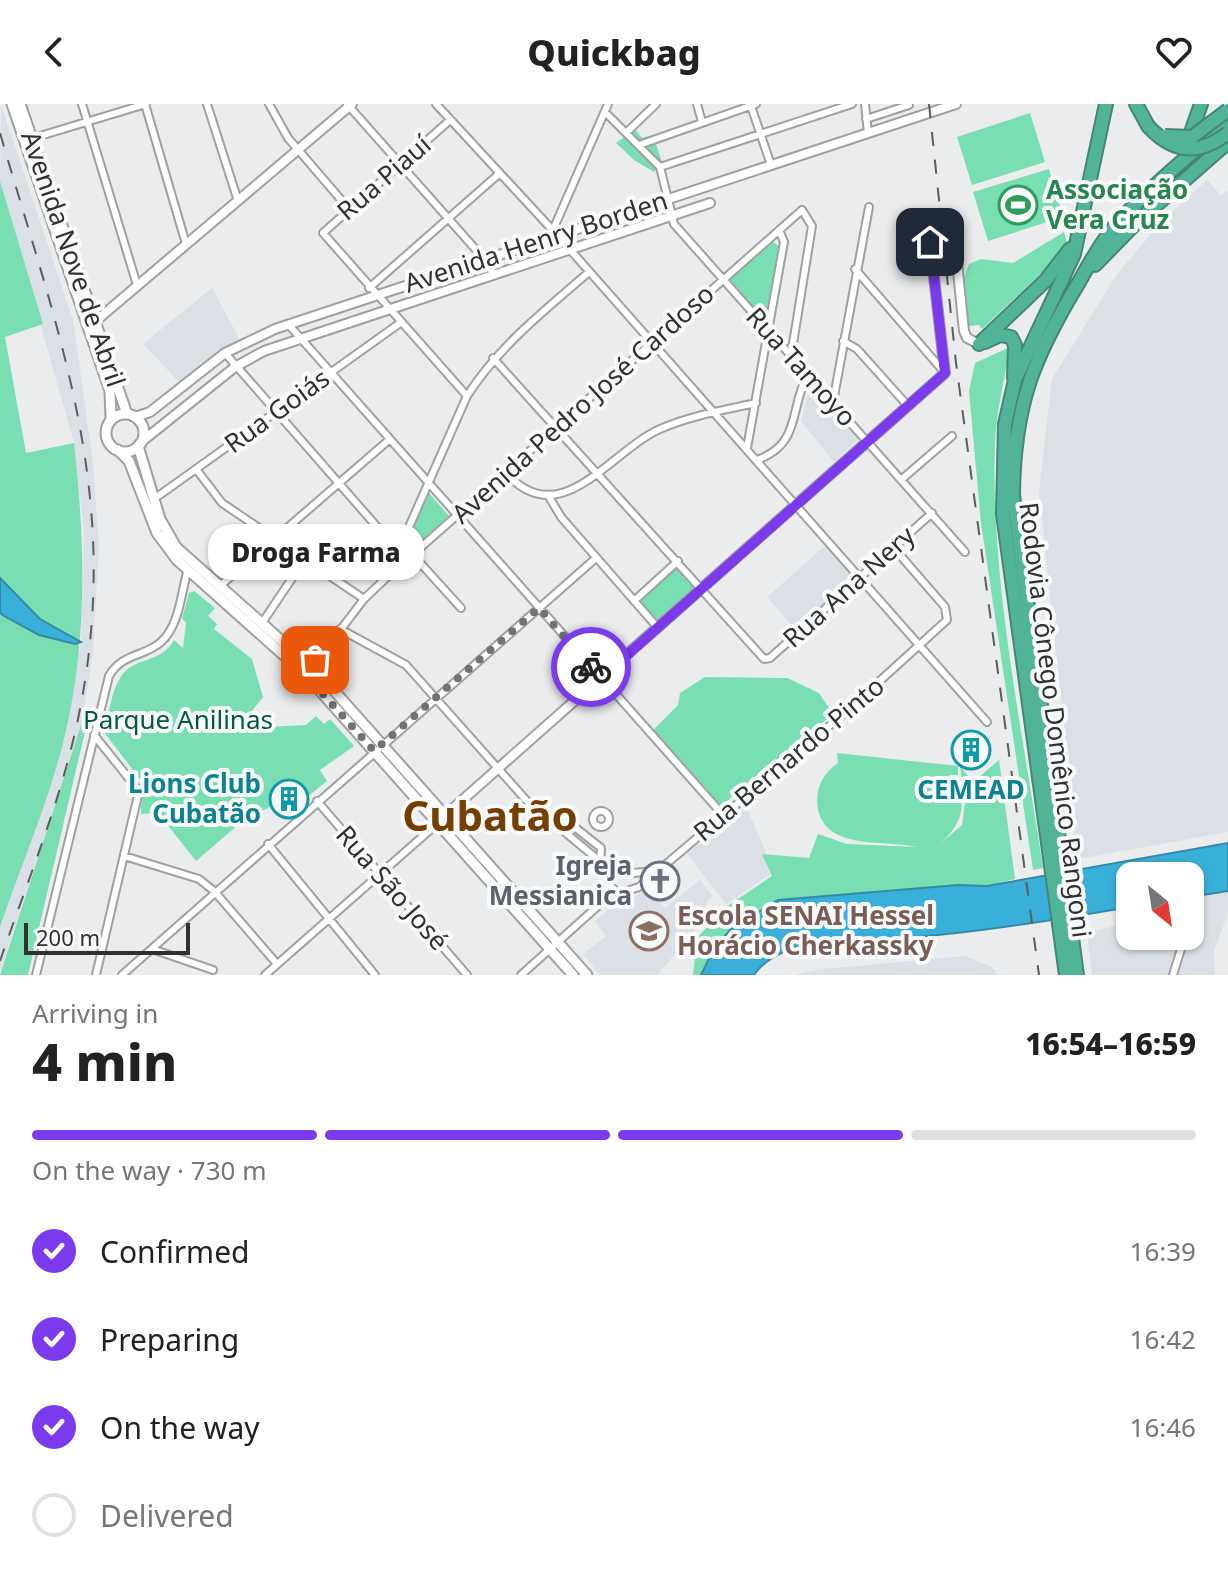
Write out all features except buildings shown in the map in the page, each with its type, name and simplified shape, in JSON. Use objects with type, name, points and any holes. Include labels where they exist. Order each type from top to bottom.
[{"type":"highway","name":"Rodovia Cônego Domênico Rangoni","points":[[1046,783],[1003,510],[1005,424],[1015,380],[1040,319],[1069,266],[1083,223],[1106,104]]},
{"type":"highway","points":[[1136,104],[1148,126],[1164,142],[1187,150],[1208,147],[1228,133]]},
{"type":"highway","points":[[1174,169],[1201,104]]},
{"type":"highway","points":[[1148,126],[1171,139],[1192,137],[1228,110]]},
{"type":"highway","name":"Rodovia Cônego Domênico Rangoni","points":[[1066,975],[1056,862],[1013,495],[1022,400],[1046,336],[1113,228],[1228,122]]},
{"type":"highway","name":"Rodovia Cônego Domênico Rangoni","points":[[1077,286],[1138,221],[1228,142]]},
{"type":"highway","points":[[979,344],[1046,280],[1070,248],[1083,223]]},
{"type":"highway","points":[[979,344],[1000,335],[1011,337],[1015,345],[1015,380]]},
{"type":"highway","name":"Rodovia Cônego Domênico Rangoni","points":[[1056,862],[1077,975]]},
{"type":"highway","points":[[1056,862],[1058,975]]},
{"type":"highway","points":[[1056,862],[1083,975]]},
{"type":"main road","name":"Avenida Nove de Abril","points":[[12,104],[28,139],[91,325],[110,391],[111,419]]},
{"type":"main road","name":"Avenida Nove de Abril","points":[[20,104],[28,139]]},
{"type":"main road","name":"Avenida Nove de Abril","points":[[91,325],[131,415]]},
{"type":"main road","points":[[308,670],[189,567],[157,533],[138,479],[106,435],[111,419],[131,415],[143,431],[139,444],[154,499],[171,540],[189,567],[262,623],[308,670],[554,946],[587,975]]},
{"type":"main road","points":[[118,450],[127,451],[139,444]]},
{"type":"main road","points":[[554,946],[573,975]]},
{"type":"street","points":[[82,104],[137,285]]},
{"type":"street","points":[[28,139],[145,104],[186,244]]},
{"type":"street","points":[[207,104],[238,201]]},
{"type":"street","points":[[269,104],[298,151],[349,209]]},
{"type":"street","points":[[436,104],[556,233],[987,722]]},
{"type":"street","points":[[627,132],[656,104]]},
{"type":"street","points":[[697,104],[702,122]]},
{"type":"street","points":[[660,167],[852,104]]},
{"type":"street","points":[[865,104],[868,133]]},
{"type":"street","points":[[866,119],[908,104],[910,119]]},
{"type":"street","name":"Avenida Henry Borden","points":[[131,415],[150,412],[225,353],[288,324],[485,260],[556,233],[956,104]]},
{"type":"street","points":[[91,325],[349,105],[485,260],[494,275]]},
{"type":"street","points":[[639,145],[754,105],[771,165]]},
{"type":"street","points":[[608,107],[660,167],[671,217]]},
{"type":"street","points":[[556,233],[608,107]]},
{"type":"street","name":"Rua Piauí","points":[[450,120],[325,230],[324,237],[467,396]]},
{"type":"street","points":[[369,288],[500,173]]},
{"type":"street","name":"Avenida Henry Borden","points":[[139,444],[235,367],[264,351],[710,203]]},
{"type":"street","points":[[833,402],[855,269],[869,207]]},
{"type":"street","name":"Avenida Pedro José Cardoso","points":[[308,670],[364,599],[385,579],[802,210],[812,226],[791,356]]},
{"type":"street","name":"Rua Tamoyo","points":[[671,217],[769,334],[965,552]]},
{"type":"street","points":[[747,448],[784,242],[779,230]]},
{"type":"street","points":[[945,373],[930,242],[936,237],[950,235],[955,242],[964,331],[967,338],[979,344]]},
{"type":"street","points":[[855,269],[945,373]]},
{"type":"street","points":[[385,579],[467,396],[493,358],[589,272]]},
{"type":"street","name":"Rua Goiás","points":[[154,499],[400,323]]},
{"type":"street","points":[[288,324],[723,815]]},
{"type":"street","points":[[843,341],[857,349],[908,406]]},
{"type":"street","points":[[225,353],[406,561]]},
{"type":"street","points":[[493,358],[702,589]]},
{"type":"street","points":[[265,975],[945,373]]},
{"type":"street","points":[[757,460],[775,454],[783,445],[796,417],[808,374]]},
{"type":"street","points":[[506,473],[515,483],[548,495],[572,491],[652,433],[756,403]]},
{"type":"street","points":[[902,479],[952,436]]},
{"type":"street","points":[[219,587],[390,439]]},
{"type":"street","points":[[196,469],[222,503],[364,599]]},
{"type":"street","points":[[548,495],[596,558],[658,628]]},
{"type":"street","name":"Rua Ana Nery","points":[[702,589],[764,659],[770,658],[932,513]]},
{"type":"street","name":"Rua Bernardo Pinto","points":[[599,905],[627,892],[656,870],[921,646],[947,620],[948,612],[893,547]]},
{"type":"street","points":[[413,555],[461,608]]},
{"type":"street","points":[[122,975],[596,558]]},
{"type":"street","points":[[262,623],[305,559]]},
{"type":"street","points":[[634,601],[678,561]]},
{"type":"street","points":[[36,975],[109,676],[122,659],[152,648],[168,635],[189,567]]},
{"type":"street","points":[[340,629],[406,665],[546,817],[599,861],[614,868],[624,867],[633,873],[656,870]]},
{"type":"street","points":[[94,735],[139,791],[96,975]]},
{"type":"street","name":"Rua São José","points":[[317,801],[467,975]]},
{"type":"street","points":[[546,817],[562,817],[601,848],[599,861],[615,893],[627,892],[634,885],[633,873]]},
{"type":"street","points":[[585,835],[595,824]]},
{"type":"street","points":[[268,844],[375,975]]},
{"type":"street","points":[[124,856],[191,874],[214,891],[277,964]]},
{"type":"street","points":[[521,975],[599,905],[614,868]]},
{"type":"street","points":[[152,949],[213,970]]},
{"type":"street","points":[[1173,975],[1181,950]]},
{"type":"shaded area","points":[[1,104],[73,320],[93,462],[99,546],[93,651],[82,722],[0,972],[0,927],[65,737],[81,642],[84,533],[74,443],[0,181]]},
{"type":"shaded area","points":[[1207,180],[1221,195],[1228,190],[1228,832],[1078,859],[1039,492],[1052,379],[1117,274],[1164,219]]},
{"type":"shaded area","points":[[212,288],[240,340],[179,382],[143,344]]},
{"type":"shaded area","points":[[810,387],[859,438],[834,462],[801,421]]},
{"type":"shaded area","points":[[825,546],[853,577],[796,630],[767,597]]},
{"type":"shaded area","points":[[747,808],[774,872],[726,904],[687,854]]},
{"type":"shaded area","name":"Escola SENAI Hessel Horácio Cherkassky","points":[[700,880],[713,897],[708,900],[699,926],[657,975],[600,975],[583,954],[606,936],[595,921],[611,907],[625,905],[646,888],[665,908]]},
{"type":"shaded area","points":[[1228,891],[1228,913],[1214,951],[1215,975],[1092,975],[1087,932],[1116,926],[1116,950],[1204,950],[1204,895]]},
{"type":"shaded area","points":[[965,956],[992,967],[997,975],[794,975],[814,970]]},
{"type":"green space","points":[[1030,113],[1045,162],[972,185],[957,137]]},
{"type":"green space","points":[[635,129],[642,138],[653,135],[662,162],[654,172],[634,160],[616,143]]},
{"type":"green space","name":"Associação Vera Cruz","points":[[1049,169],[1063,217],[988,241],[973,192]]},
{"type":"green space","points":[[0,181],[43,324],[5,337],[26,453],[74,443],[82,553],[79,642],[40,619],[0,578]]},
{"type":"green space","points":[[1064,232],[1068,248],[982,329],[979,325],[969,326],[964,278],[969,264],[981,259],[1013,263]]},
{"type":"green space","points":[[773,242],[779,246],[765,322],[728,280]]},
{"type":"green space","points":[[1010,347],[996,432],[995,496],[1003,602],[1043,868],[1033,870],[981,523],[969,391],[975,363]]},
{"type":"green space","points":[[428,492],[449,516],[406,555],[402,547]]},
{"type":"green space","points":[[677,565],[697,588],[658,623],[637,600]]},
{"type":"green space","name":"Parque Anilinas","points":[[194,591],[215,608],[208,616],[217,624],[214,629],[252,659],[263,697],[244,721],[248,728],[306,725],[316,716],[324,724],[330,719],[354,746],[320,770],[327,781],[302,801],[291,788],[268,808],[245,819],[196,861],[158,813],[141,814],[142,782],[104,732],[118,681],[127,669],[163,653],[174,640],[183,648],[186,623],[182,618],[189,593]]},
{"type":"green space","points":[[0,613],[58,639],[79,642],[72,699],[59,759],[0,927]]},
{"type":"green space","points":[[705,677],[787,678],[819,693],[833,714],[720,807],[652,731],[678,705],[680,693]]},
{"type":"green space","points":[[82,722],[87,723],[28,975],[0,975]]},
{"type":"green space","points":[[837,753],[958,766],[958,775],[949,775],[960,794],[961,812],[954,828],[940,844],[962,825],[965,802],[960,766],[973,782],[999,760],[1015,879],[987,886],[958,885],[731,929],[714,948],[701,975],[693,975],[697,938],[726,907],[772,876],[762,854],[809,858],[818,834],[847,844],[916,847],[855,840],[829,829],[820,817],[817,795],[823,779],[838,763]]},
{"type":"water","points":[[0,578],[40,619],[81,642],[75,644],[39,635],[0,613]]},
{"type":"water","points":[[1228,843],[1228,891],[1204,895],[1204,862],[1122,862]]},
{"type":"water","points":[[1116,863],[1116,909],[970,931],[814,943],[781,953],[754,975],[701,975],[714,948],[731,929],[778,900],[958,885],[987,886]]},
{"type":"railway","points":[[929,104],[956,363],[1039,975]]},
{"type":"railway","points":[[0,133],[44,281],[79,421],[89,491],[94,564],[90,639],[71,750],[0,961]]},
{"type":"way so far","points":[[315,660],[306,675],[374,751],[539,608],[591,667]]},
{"type":"place","name":"Associação Vera Cruz","points":[[1018,205]]},
{"type":"place","name":"Droga Farma","points":[[315,660]]},
{"type":"place","name":"CEMEAD","points":[[971,750]]},
{"type":"place","name":"Lions Club Cubatão","points":[[289,799]]},
{"type":"place","name":"Igreja Messianica","points":[[660,881]]},
{"type":"place","name":"Escola SENAI Hessel Horácio Cherkassky","points":[[649,931]]},
{"type":"district","name":"Cubatão","points":[[490,816]]},
{"type":"route","points":[[591,667],[601,678],[945,373],[930,242]]}]
